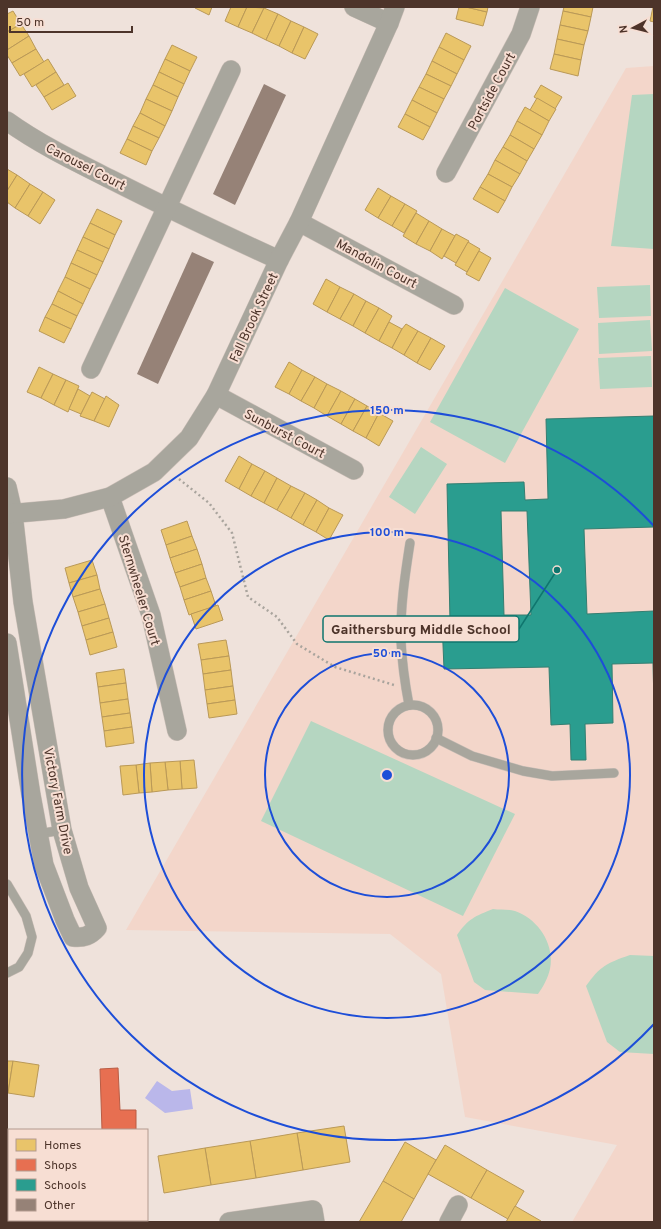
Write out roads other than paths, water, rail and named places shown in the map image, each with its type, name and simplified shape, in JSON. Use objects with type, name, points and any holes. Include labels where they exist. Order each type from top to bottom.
[{"type":"street","points":[[354,7],[392,15]]},
{"type":"street","name":"Portside Court","points":[[446,173],[521,34],[530,7]]},
{"type":"street","name":"Fall Brook Street","points":[[10,514],[64,509],[110,497],[154,472],[189,438],[216,396],[279,260],[299,222],[392,15]]},
{"type":"street","points":[[91,369],[231,70]]},
{"type":"street","name":"Carousel Court","points":[[7,120],[27,136],[167,208],[279,260]]},
{"type":"street","name":"Mandolin Court","points":[[299,222],[454,305]]},
{"type":"street","name":"Sunburst Court","points":[[216,396],[354,470]]},
{"type":"street","name":"Victory Farm Drive","points":[[7,487],[23,602],[62,830],[79,888],[97,928],[93,933],[80,938],[74,937],[65,920],[44,864],[7,643]]},
{"type":"street","name":"Sternwheeler Court","points":[[110,497],[151,615],[177,731]]},
{"type":"street","points":[[449,1222],[458,1205]]},
{"type":"street","points":[[229,1222],[313,1210],[315,1222]]},
{"type":"lane","points":[[410,543],[403,588],[401,640],[406,689],[410,705]]},
{"type":"lane","points":[[410,705],[420,706],[430,711],[436,720],[438,729],[432,746],[419,754],[410,754],[400,751],[393,745],[388,730],[389,722],[394,714],[400,708],[410,705]]},
{"type":"lane","points":[[436,738],[472,756],[523,771],[552,776],[614,773]]},
{"type":"lane","points":[[38,834],[62,830]]},
{"type":"lane","points":[[7,884],[26,916],[32,937],[28,953],[20,967],[7,973]]},
{"type":"water","points":[[157,1081],[172,1091],[190,1089],[193,1109],[165,1113],[145,1098]]},
{"type":"place","name":"Gaithersburg Middle School","points":[[557,570]]}]
